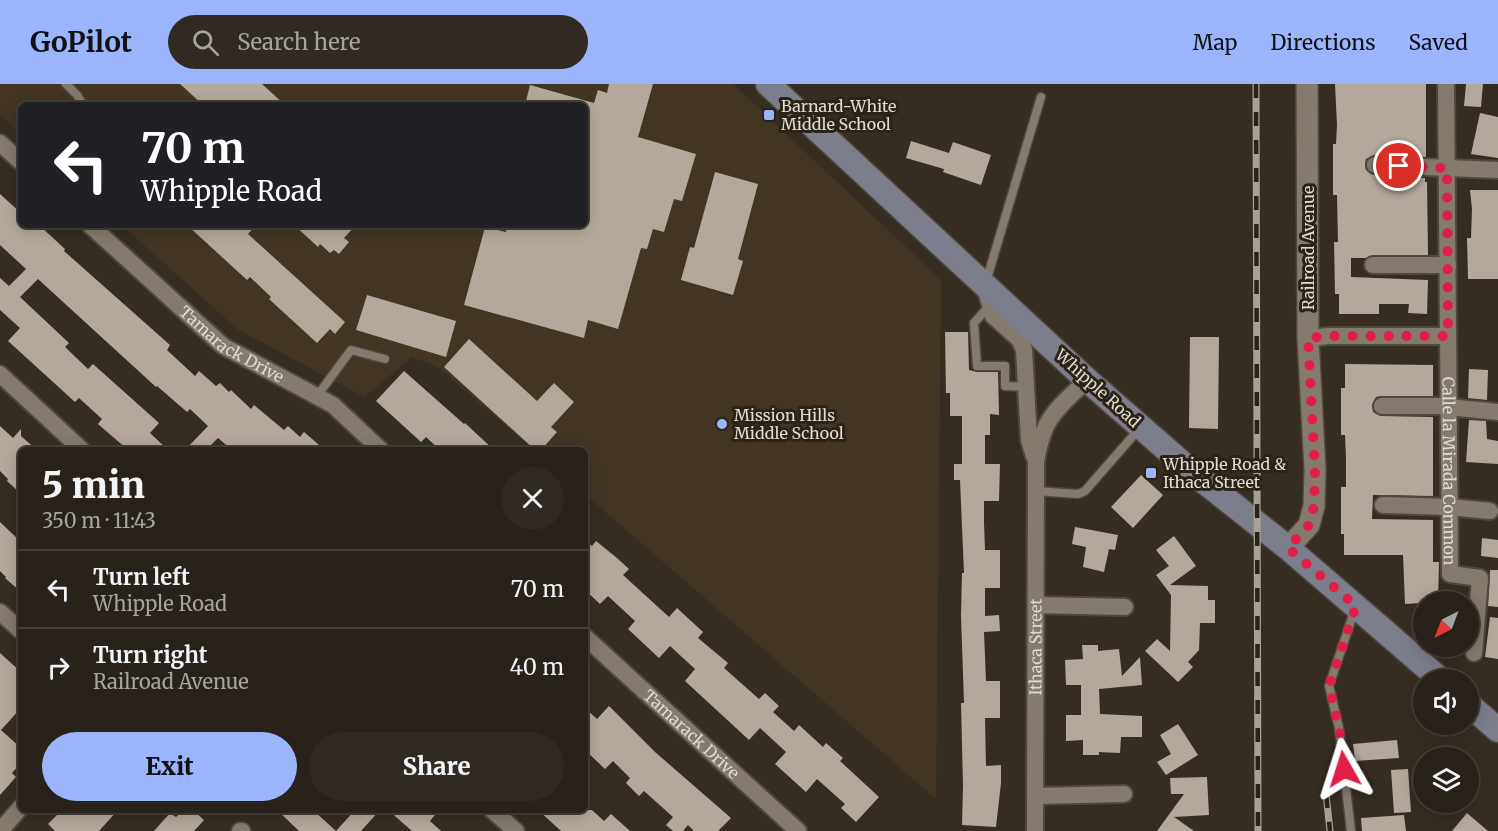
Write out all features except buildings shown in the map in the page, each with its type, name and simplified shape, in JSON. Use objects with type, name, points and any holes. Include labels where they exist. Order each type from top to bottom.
[{"type":"main road","name":"Whipple Road","points":[[768,84],[988,295],[1197,476],[1288,548],[1428,669]]},
{"type":"main road","points":[[1479,714],[1498,730]]},
{"type":"street","name":"Railroad Avenue","points":[[1288,548],[1309,525],[1314,506],[1315,470],[1308,338],[1307,84]]},
{"type":"street","name":"Calle la Mirada Common","points":[[1446,84],[1450,574],[1480,578],[1479,591]]},
{"type":"street","points":[[0,143],[18,159]]},
{"type":"street","points":[[1375,165],[1498,170]]},
{"type":"street","name":"Tamarack Drive","points":[[93,228],[223,346],[333,405],[378,447]]},
{"type":"street","points":[[1372,265],[1448,265]]},
{"type":"street","name":"Ithaca Street","points":[[988,295],[993,316],[1020,340],[1024,350],[1028,387],[1029,440],[1036,462]]},
{"type":"street","points":[[1308,338],[1448,336]]},
{"type":"street","points":[[0,374],[79,447]]},
{"type":"street","name":"Ithaca Street","points":[[1035,831],[1036,462],[1040,438],[1047,421],[1087,380]]},
{"type":"street","points":[[1382,406],[1449,406],[1498,412]]},
{"type":"street","points":[[1383,505],[1490,511]]},
{"type":"street","points":[[1036,605],[1125,607]]},
{"type":"street","points":[[0,612],[18,628]]},
{"type":"street","name":"Tamarack Drive","points":[[588,640],[798,831]]},
{"type":"street","points":[[1036,796],[1124,794]]},
{"type":"street","points":[[0,831],[18,810]]},
{"type":"street","points":[[495,813],[516,831]]},
{"type":"lane","points":[[66,84],[78,95],[82,102]]},
{"type":"lane","points":[[1028,387],[1005,386],[1005,366],[977,366],[974,323],[988,295],[1041,97]]},
{"type":"lane","points":[[317,396],[351,350],[385,359]]},
{"type":"lane","points":[[1036,491],[1078,494],[1085,491],[1141,426]]},
{"type":"lane","points":[[1351,831],[1339,728],[1329,686],[1356,606]]},
{"type":"shaded area","name":"Mission Hills Middle School","points":[[0,84],[733,84],[941,280],[936,799],[588,497],[588,447],[531,447],[438,367],[412,357],[364,397],[237,329],[125,228],[588,228],[588,102],[18,102],[18,131],[0,115]]},
{"type":"railway","points":[[1256,84],[1258,831]]},
{"type":"railway","points":[[1326,794],[1330,831]]},
{"type":"place","name":"Barnard-White Middle School","points":[[769,115]]},
{"type":"place","name":"Mission Hills Middle School","points":[[722,424]]},
{"type":"place","name":"Whipple Road & Ithaca Street","points":[[1151,473]]},
{"type":"route","points":[[1344,769],[1339,728],[1329,686],[1356,606],[1288,548],[1309,525],[1314,506],[1315,470],[1308,338],[1448,336],[1447,168],[1399,166]]}]
